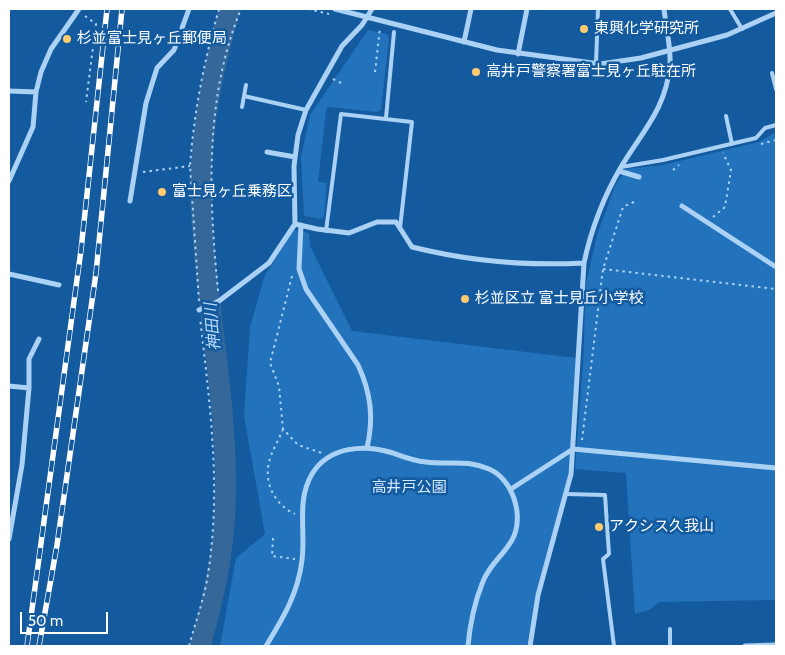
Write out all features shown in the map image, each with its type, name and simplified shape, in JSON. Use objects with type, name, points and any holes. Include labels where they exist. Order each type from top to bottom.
[{"type":"street","points":[[130,201],[146,103],[157,68],[174,50],[189,9]]},
{"type":"street","points":[[335,9],[518,54],[596,64],[670,51],[742,29],[776,13]]},
{"type":"street","points":[[199,309],[217,302],[269,263],[295,224],[295,157],[298,135],[306,110],[342,46],[368,18],[372,9]]},
{"type":"street","points":[[464,42],[471,9]]},
{"type":"street","points":[[518,54],[527,9]]},
{"type":"street","points":[[530,646],[538,595],[571,474],[584,263],[607,193],[620,169],[658,113],[670,67],[670,51],[664,9]]},
{"type":"street","points":[[9,180],[33,127],[36,92],[41,72],[51,49],[78,10]]},
{"type":"street","points":[[9,92],[36,92]]},
{"type":"street","points":[[267,152],[295,157]]},
{"type":"street","points":[[620,169],[639,177]]},
{"type":"street","points":[[682,206],[776,268]]},
{"type":"street","points":[[295,224],[326,231],[349,233],[377,222],[396,222],[412,247],[477,259],[541,265],[584,263]]},
{"type":"street","points":[[301,225],[299,269],[306,289],[358,365],[364,379],[372,413],[368,448]]},
{"type":"street","points":[[9,274],[59,285]]},
{"type":"street","points":[[9,539],[22,465],[29,388],[29,359],[40,339]]},
{"type":"street","points":[[9,386],[29,388]]},
{"type":"street","points":[[266,646],[290,606],[302,560],[303,498],[312,474],[331,455],[358,448],[368,448],[384,450],[421,462],[462,461],[476,464],[501,475],[512,489],[516,526],[512,540],[489,569],[482,582],[471,620],[468,646]]},
{"type":"street","points":[[512,489],[573,449],[776,468]]},
{"type":"street","points":[[745,646],[776,645]]},
{"type":"lane","points":[[596,64],[598,9]]},
{"type":"lane","points":[[730,9],[742,29]]},
{"type":"lane","points":[[386,118],[394,32]]},
{"type":"lane","points":[[772,73],[776,88]]},
{"type":"lane","points":[[242,107],[246,85]]},
{"type":"lane","points":[[244,96],[306,110]]},
{"type":"lane","points":[[326,231],[341,114],[412,122],[400,228]]},
{"type":"lane","points":[[726,116],[732,144]]},
{"type":"lane","points":[[620,169],[756,138],[766,128],[776,126]]},
{"type":"lane","points":[[566,494],[605,495],[609,554],[603,559],[614,646]]},
{"type":"lane","points":[[670,629],[670,646]]},
{"type":"path","points":[[189,646],[207,581],[214,519],[213,446],[199,309],[190,166],[196,104],[204,62],[219,9]]},
{"type":"path","points":[[217,302],[210,170],[213,126],[222,72],[233,29],[241,9]]},
{"type":"path","points":[[308,9],[329,14]]},
{"type":"path","points":[[78,10],[96,24],[86,102]]},
{"type":"path","points":[[375,72],[380,21]]},
{"type":"path","points":[[707,222],[724,207],[731,170],[723,153]]},
{"type":"path","points":[[135,173],[190,166]]},
{"type":"path","points":[[581,450],[603,269],[623,207],[636,200]]},
{"type":"path","points":[[299,269],[293,271],[270,363],[279,386],[282,429],[269,462],[268,482],[272,492],[284,507],[294,514],[303,515]]},
{"type":"path","points":[[603,269],[776,289]]},
{"type":"path","points":[[282,429],[298,444],[331,455]]},
{"type":"path","points":[[273,538],[272,556],[302,560]]},
{"type":"green space","points":[[368,30],[387,34],[389,39],[381,110],[377,112],[328,107],[318,182],[327,183],[324,216],[321,219],[304,216],[301,157],[310,115]]},
{"type":"green space","points":[[776,132],[776,600],[659,602],[649,610],[635,614],[626,473],[575,469],[583,365],[586,284],[597,235],[615,186],[626,169],[663,165],[759,142]]},
{"type":"green space","name":"高井戸公園","points":[[294,230],[309,233],[310,246],[352,331],[576,358],[568,476],[535,595],[527,646],[220,646],[236,558],[265,534],[244,416],[250,327],[265,275]]},
{"type":"waterway","name":"神田川","points":[[200,646],[220,559],[225,505],[225,466],[220,390],[203,237],[201,199],[202,150],[212,79],[230,9]]},
{"type":"railway","points":[[27,646],[81,250],[107,9]]},
{"type":"railway","points":[[39,646],[57,545],[96,273],[122,9]]},
{"type":"place","name":"東興化学研究所","points":[[584,29]]},
{"type":"place","name":"杉並富士見ヶ丘郵便局","points":[[67,39]]},
{"type":"place","name":"高井戸警察署富士見ヶ丘駐在所","points":[[476,72]]},
{"type":"place","name":"富士見ヶ丘乗務区","points":[[162,192]]},
{"type":"place","name":"杉並区立 富士見丘小学校","points":[[465,299]]},
{"type":"place","name":"アクシス久我山","points":[[599,527]]}]
